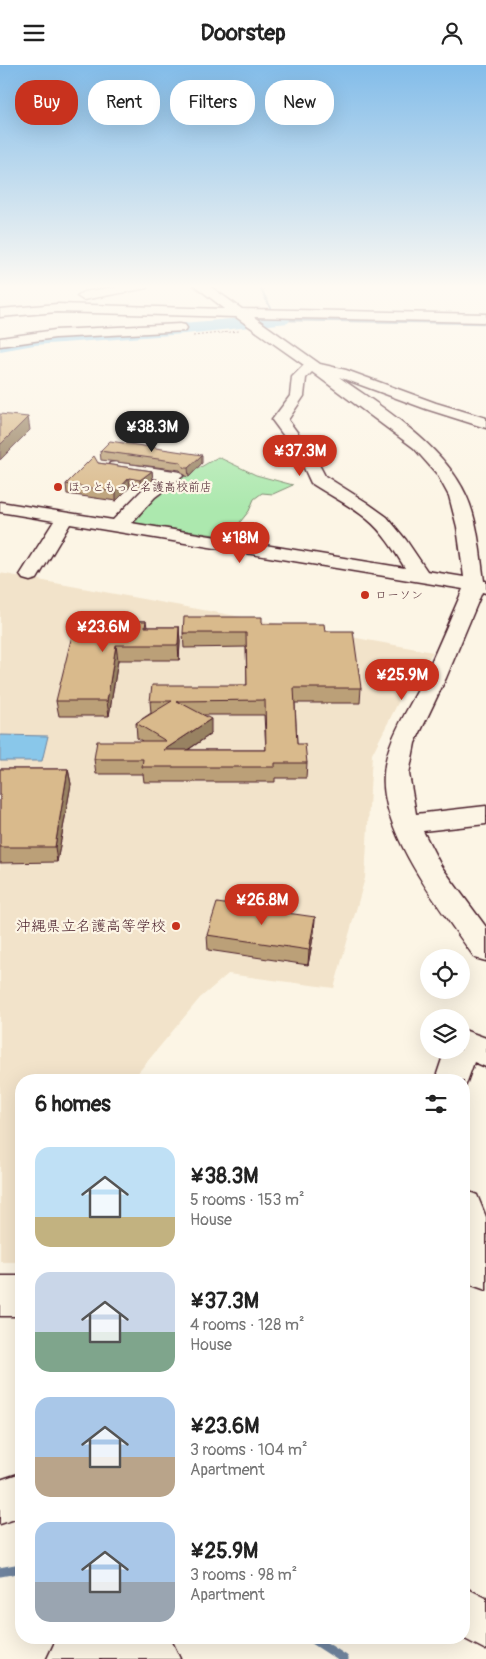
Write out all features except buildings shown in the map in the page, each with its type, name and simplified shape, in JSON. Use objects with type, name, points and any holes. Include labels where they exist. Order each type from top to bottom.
[{"type":"street","points":[[303,359],[420,445],[434,459],[458,496],[480,586],[403,743],[396,774],[399,799],[406,824],[430,871],[486,949]]},
{"type":"street","points":[[420,576],[392,535],[373,515],[317,479],[314,467],[296,439],[280,420],[297,396],[299,377],[307,369],[314,367],[341,373],[431,406],[486,423]]},
{"type":"street","points":[[105,466],[174,476],[149,493],[118,526]]},
{"type":"street","points":[[0,507],[480,586]]},
{"type":"street","points":[[30,575],[65,518]]},
{"type":"street","points":[[406,824],[486,815]]},
{"type":"street","points":[[470,1045],[486,1053]]},
{"type":"street","points":[[454,1074],[458,1059]]},
{"type":"street","points":[[470,1224],[486,1271]]},
{"type":"street","points":[[0,1295],[15,1296]]},
{"type":"street","points":[[0,1502],[15,1497]]},
{"type":"street","points":[[470,1615],[486,1625]]},
{"type":"street","points":[[72,1659],[83,1657],[155,1659]]},
{"type":"shaded area","name":"沖縄県立名護高等学校","points":[[0,573],[433,652],[400,699],[372,754],[365,878],[334,988],[228,974],[200,998],[137,1074],[15,1074],[15,1262],[0,1262]]},
{"type":"green space","points":[[218,457],[256,475],[293,485],[273,494],[262,493],[254,499],[249,511],[228,537],[134,523],[158,492]]},
{"type":"water","points":[[0,735],[48,736],[42,761],[0,761]]},
{"type":"waterway","points":[[0,1572],[15,1569]]},
{"type":"waterway","points":[[321,1644],[344,1659]]},
{"type":"place","name":"ほっともっと名護高校前店","points":[[58,487]]},
{"type":"place","name":"ローソン","points":[[365,595]]},
{"type":"place","name":"沖縄県立名護高等学校","points":[[176,926]]}]
